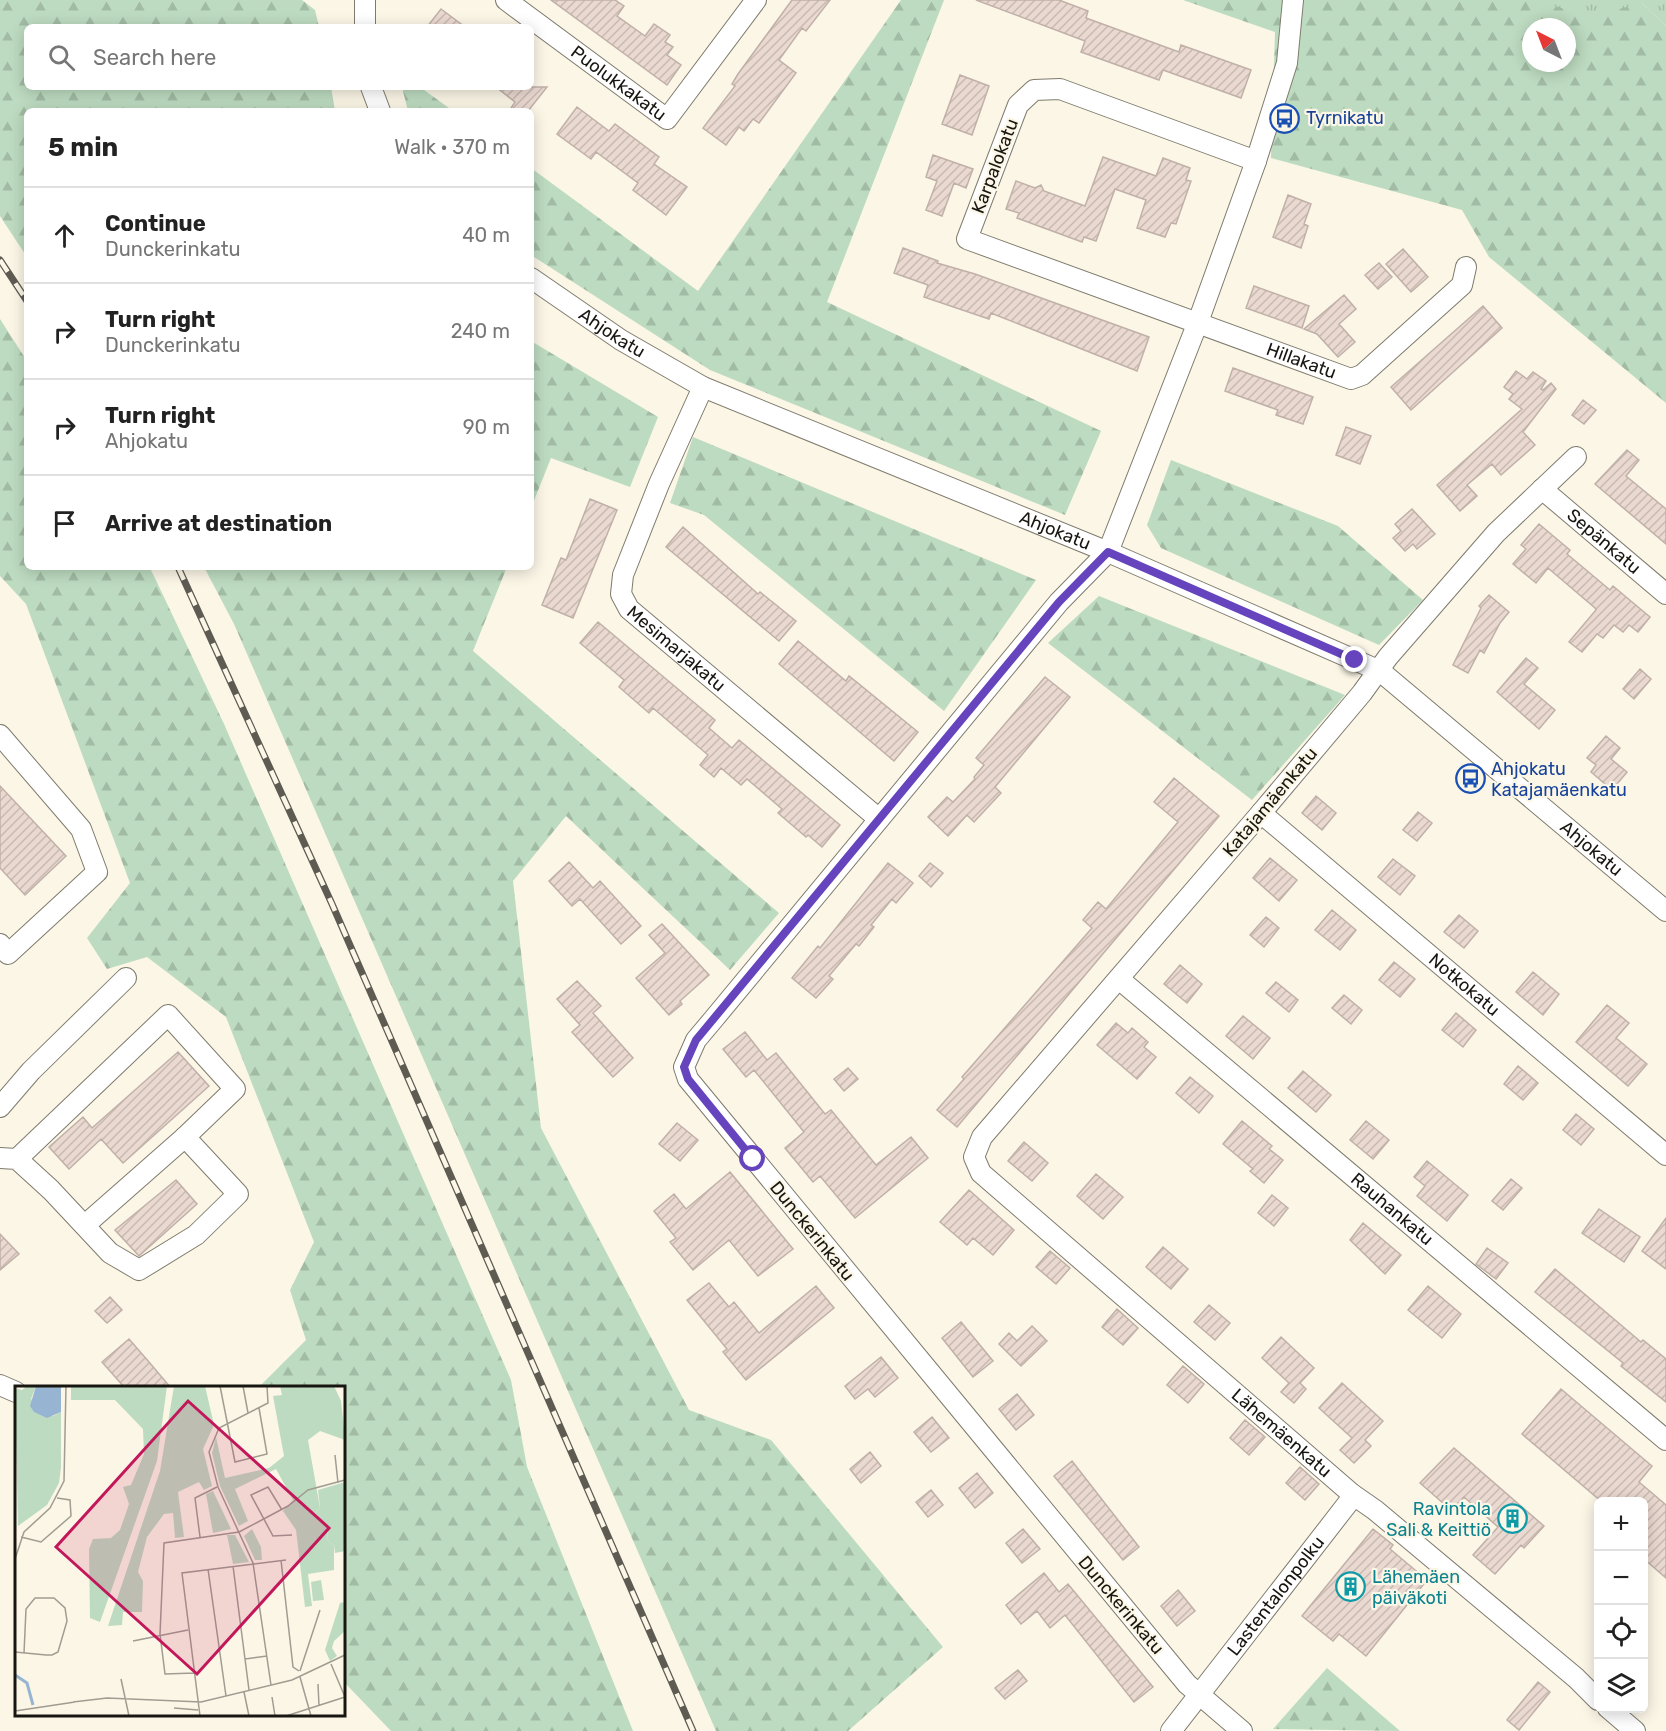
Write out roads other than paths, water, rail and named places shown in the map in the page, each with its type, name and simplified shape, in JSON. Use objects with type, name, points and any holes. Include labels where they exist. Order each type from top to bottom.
[{"type":"street","points":[[365,0],[365,24]]},
{"type":"street","name":"Puolukkakatu","points":[[506,0],[667,119],[756,0]]},
{"type":"street","points":[[1108,552],[1198,322],[1277,99],[1287,63],[1293,0]]},
{"type":"street","name":"Karpalokatu","points":[[1198,322],[967,239],[1018,105],[1034,90],[1060,89],[1256,161]]},
{"type":"street","points":[[372,90],[379,108]]},
{"type":"street","name":"Hillakatu","points":[[1198,322],[1351,379],[1362,375],[1462,285],[1466,267]]},
{"type":"street","name":"Ahjokatu","points":[[534,280],[621,340],[704,387],[1108,552],[1380,671],[1666,911]]},
{"type":"street","name":"Mesimarjakatu","points":[[704,387],[659,484],[623,575],[621,594],[629,609],[879,819]]},
{"type":"street","name":"Katajamäenkatu","points":[[974,1157],[982,1137],[1261,813],[1380,671],[1388,657],[1496,533],[1576,457]]},
{"type":"street","name":"Sepänkatu","points":[[1542,489],[1666,594]]},
{"type":"street","name":"Dunckerinkatu","points":[[1108,552],[1059,602],[696,1040],[684,1067],[688,1079],[850,1278],[1199,1695],[1242,1731]]},
{"type":"street","points":[[0,735],[81,829],[97,872],[8,954],[0,944]]},
{"type":"street","name":"Notkokatu","points":[[1261,813],[1666,1155]]},
{"type":"street","points":[[0,1107],[32,1071],[126,978]]},
{"type":"street","name":"Rauhankatu","points":[[1119,979],[1666,1440]]},
{"type":"street","points":[[85,1225],[185,1137],[235,1089],[168,1015],[8,1158],[85,1225],[110,1253],[139,1270],[196,1235],[238,1194],[185,1137]]},
{"type":"street","name":"Lähemäenkatu","points":[[974,1157],[981,1173],[1352,1494],[1375,1510],[1594,1695]]},
{"type":"street","points":[[0,1385],[15,1392]]},
{"type":"street","name":"Lastentalonpolku","points":[[1171,1731],[1348,1503],[1352,1494]]},
{"type":"street","points":[[1614,1713],[1635,1731]]},
{"type":"railway","points":[[0,260],[24,296]]},
{"type":"railway","points":[[179,570],[332,904],[693,1731]]},
{"type":"place","name":"Tyrnikatu","points":[[1285,118]]},
{"type":"place","name":"Ahjokatu Katajamäenkatu","points":[[1470,779]]},
{"type":"place","name":"Ravintola Sali & Keittiö","points":[[1512,1519]]},
{"type":"place","name":"Lähemäen päiväkoti","points":[[1351,1587]]}]
